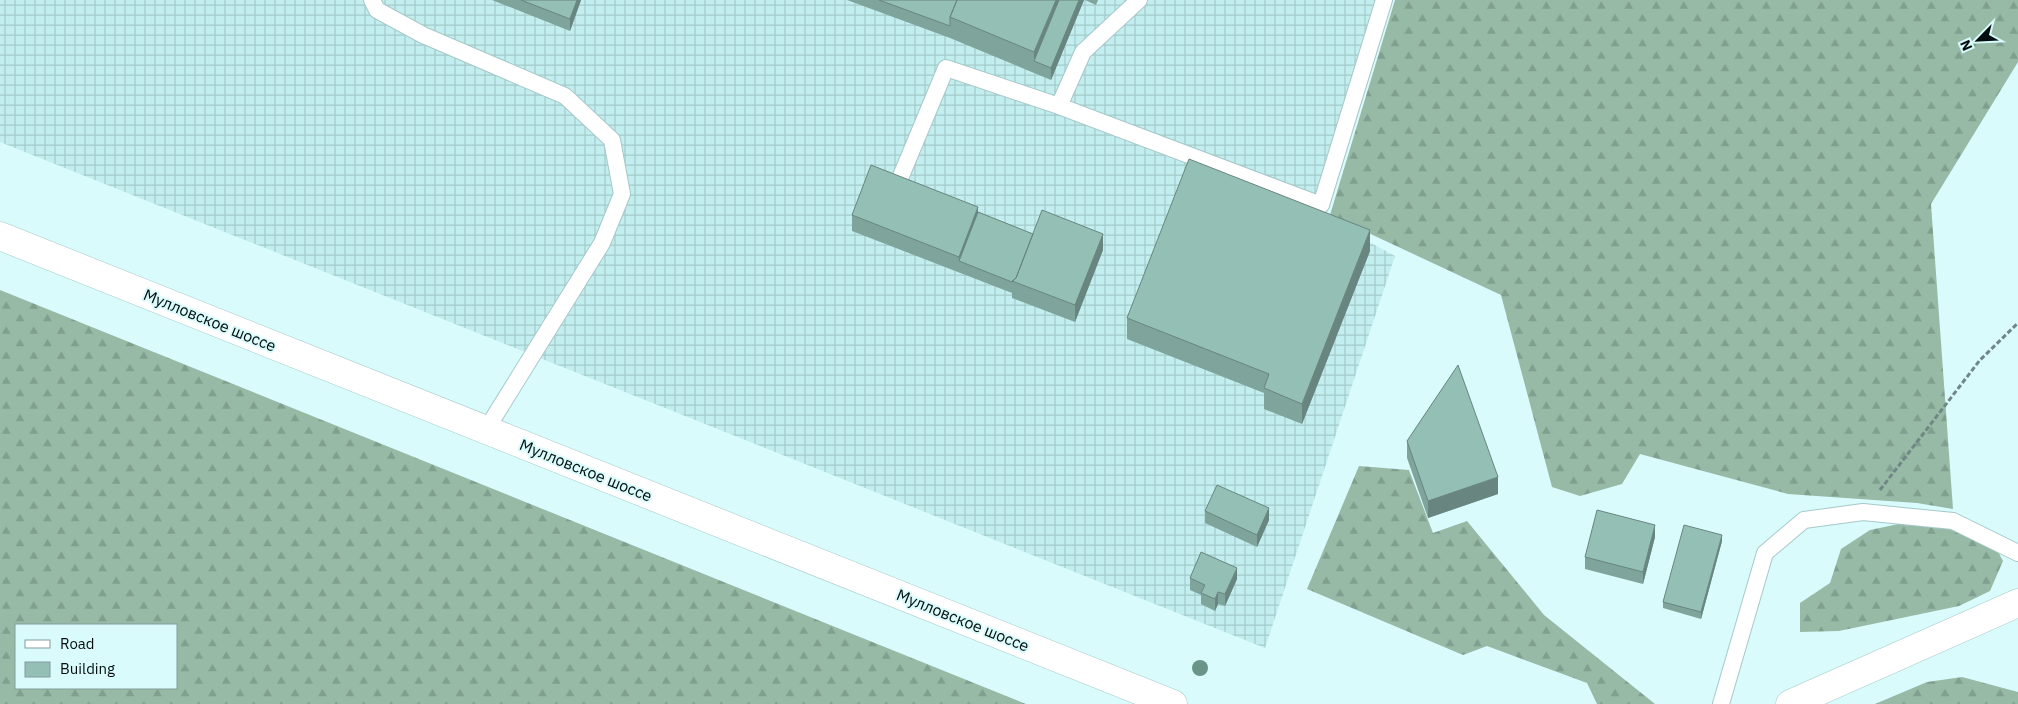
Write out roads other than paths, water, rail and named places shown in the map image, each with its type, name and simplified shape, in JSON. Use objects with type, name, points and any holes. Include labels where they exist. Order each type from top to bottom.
[{"type":"main road","name":"Мулловское шоссе","points":[[0,236],[1173,704]]},
{"type":"main road","points":[[1790,704],[2018,603]]},
{"type":"lane","points":[[372,0],[377,10],[423,34],[565,96],[612,140],[622,194],[602,243],[486,430]]},
{"type":"lane","points":[[1058,106],[1083,52],[1139,0]]},
{"type":"lane","points":[[901,176],[946,68],[1058,106],[1321,205],[1384,0]]},
{"type":"lane","points":[[1721,704],[1765,553],[1804,520],[1863,512],[1953,521],[2018,553]]}]
